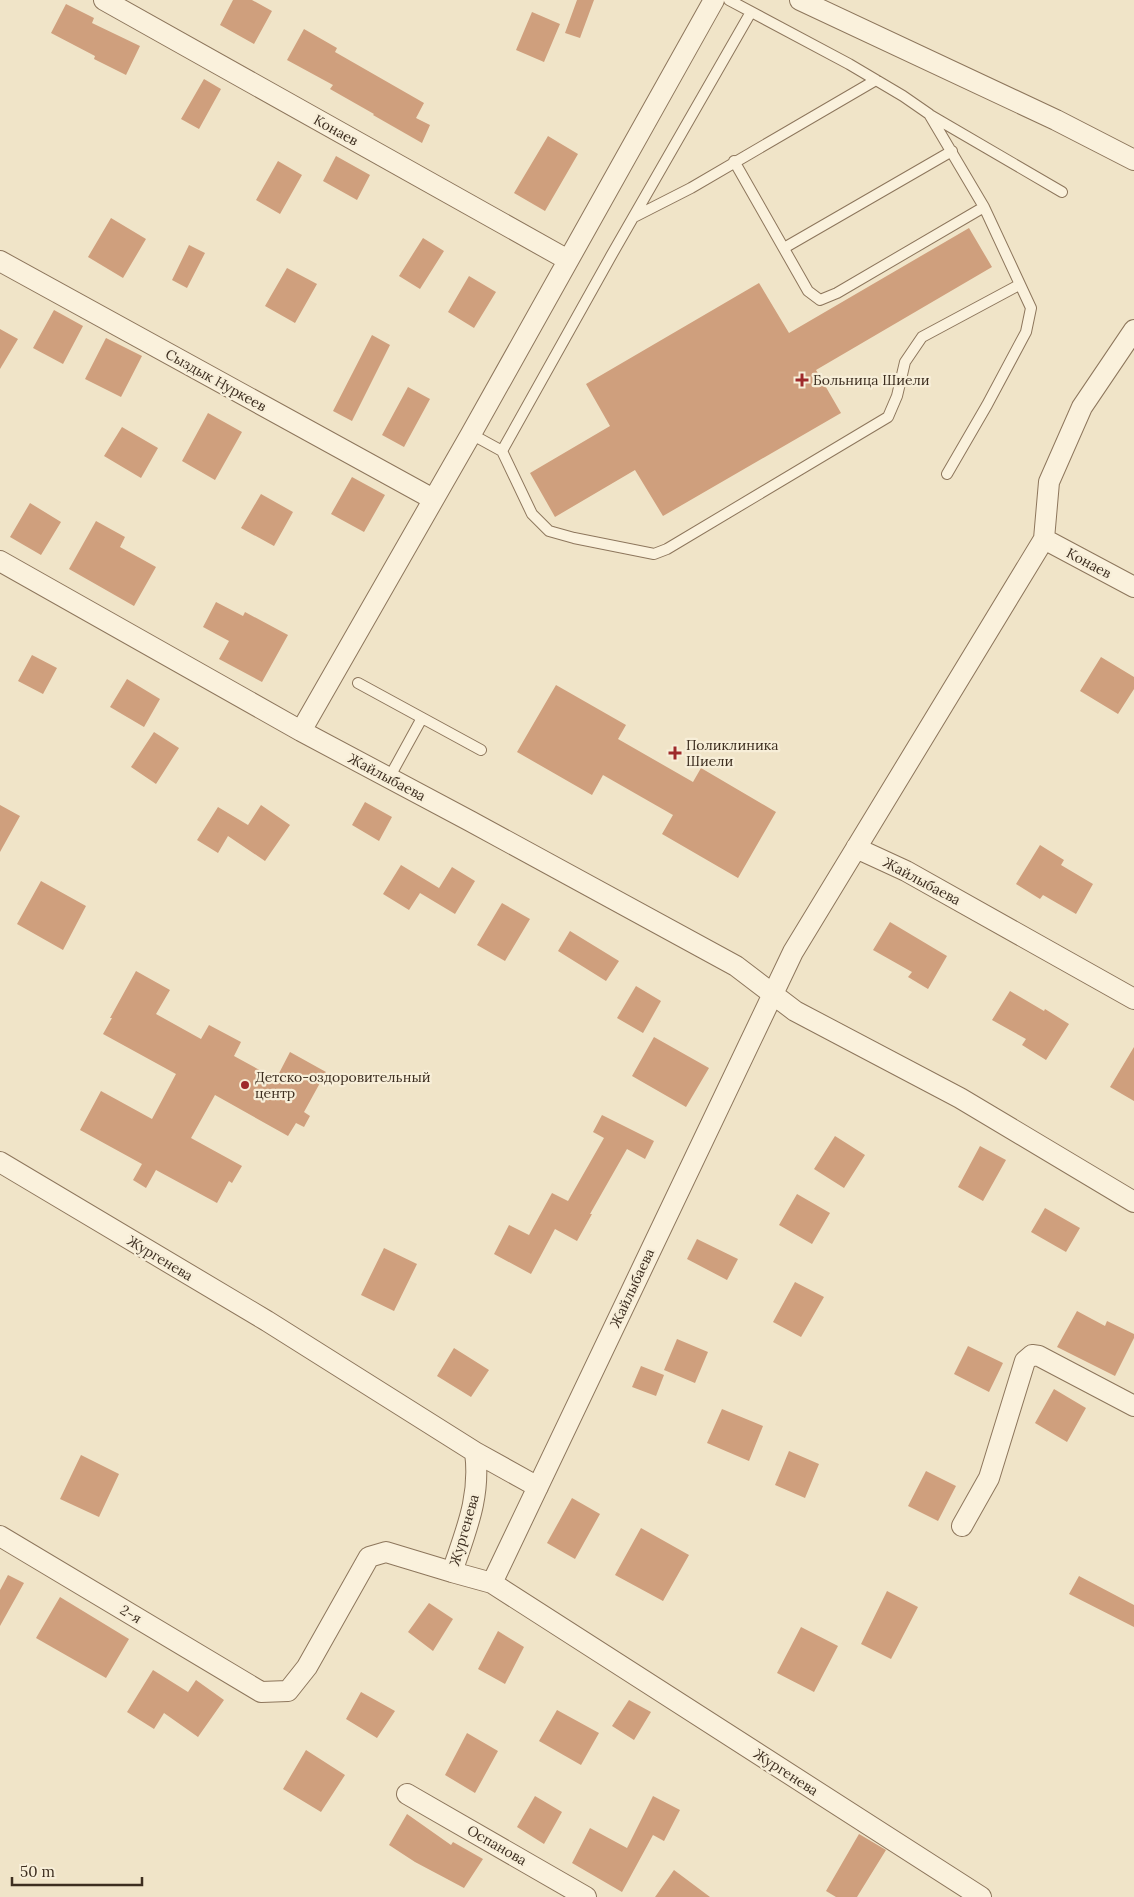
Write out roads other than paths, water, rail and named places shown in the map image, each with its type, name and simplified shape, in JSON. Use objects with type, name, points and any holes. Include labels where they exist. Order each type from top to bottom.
[{"type":"street","name":"Конаев","points":[[104,0],[568,260]]},
{"type":"street","points":[[301,731],[471,434],[714,0]]},
{"type":"street","points":[[800,0],[1047,116],[1134,160]]},
{"type":"street","name":"Сыздык Нуркеев","points":[[0,261],[433,499]]},
{"type":"street","points":[[856,848],[1044,539],[1049,482],[1082,407],[1134,330]]},
{"type":"street","name":"Конаев","points":[[1044,539],[1134,587]]},
{"type":"street","name":"Жайлыбаева","points":[[0,561],[301,731],[736,966],[772,994]]},
{"type":"street","name":"Жайлыбаева","points":[[492,1583],[772,994],[793,952],[856,848],[906,871],[1134,999]]},
{"type":"street","points":[[772,994],[795,1011],[960,1098],[1134,1202]]},
{"type":"street","name":"Жургенева","points":[[0,1162],[267,1321],[475,1452],[477,1472],[475,1499],[452,1572],[492,1583],[971,1894]]},
{"type":"street","points":[[962,1526],[989,1478],[1025,1361],[1032,1354],[1134,1406]]},
{"type":"street","points":[[475,1452],[538,1487]]},
{"type":"street","name":"2-я","points":[[0,1536],[261,1692],[288,1691],[307,1667],[369,1557],[386,1552],[452,1572]]},
{"type":"street","name":"Оспанова","points":[[408,1794],[586,1897]]},
{"type":"lane","points":[[729,0],[876,80],[1062,192]]},
{"type":"lane","points":[[502,451],[751,12]]},
{"type":"lane","points":[[634,217],[691,188],[734,161],[876,80]]},
{"type":"lane","points":[[930,114],[984,207],[1031,308],[1026,332],[947,474]]},
{"type":"lane","points":[[784,248],[952,151]]},
{"type":"lane","points":[[734,161],[808,291],[820,300],[862,280],[984,207]]},
{"type":"lane","points":[[471,434],[502,451],[532,514],[549,530],[574,538],[654,554],[667,549],[888,417],[897,396],[905,362],[922,337],[1019,285]]},
{"type":"lane","points":[[358,683],[481,750]]},
{"type":"lane","points":[[389,778],[422,718]]},
{"type":"place","name":"Больница Шиели","points":[[802,380]]},
{"type":"place","name":"Поликлиника Шиели","points":[[675,753]]},
{"type":"place","name":"Детско-оздоровительный центр","points":[[245,1085]]}]
